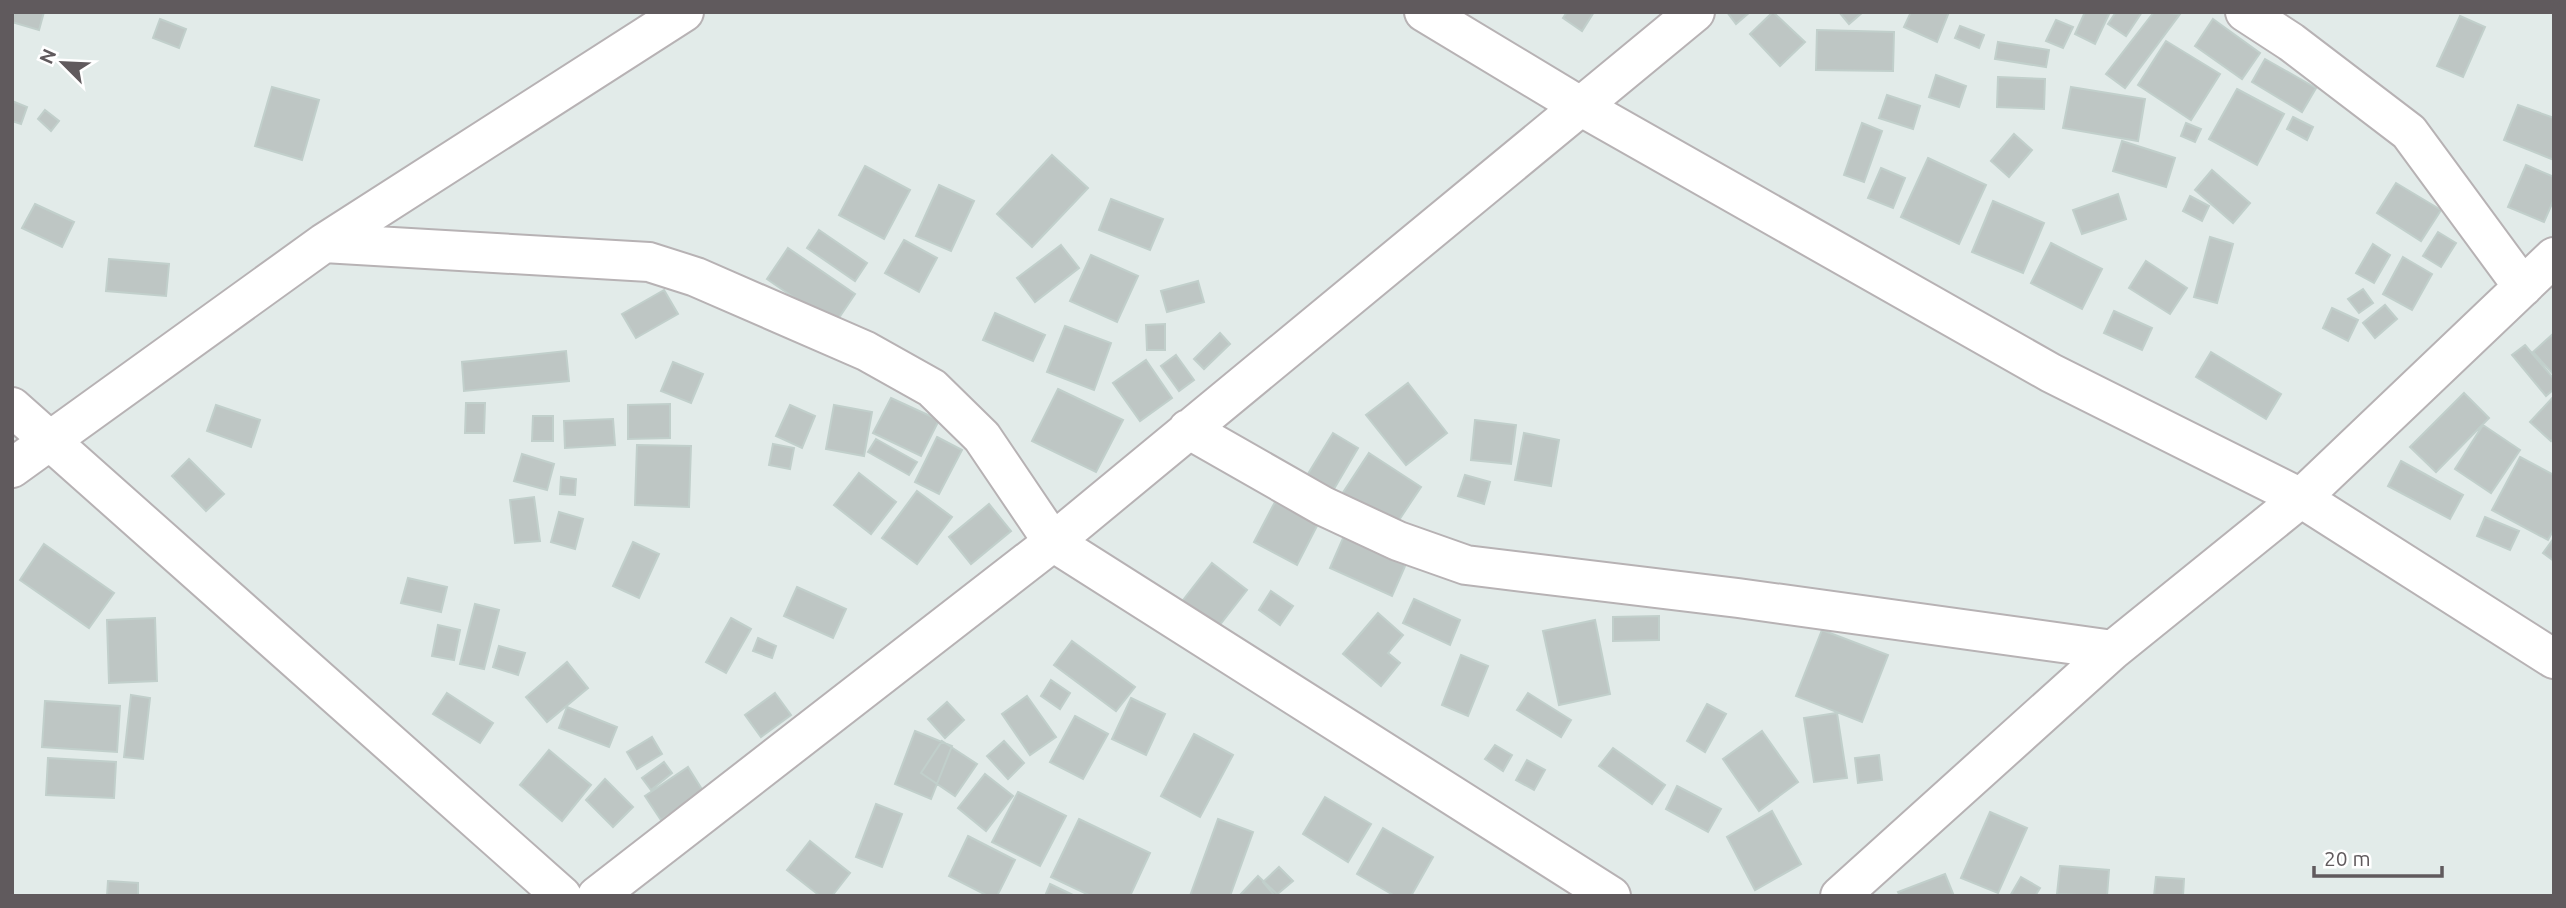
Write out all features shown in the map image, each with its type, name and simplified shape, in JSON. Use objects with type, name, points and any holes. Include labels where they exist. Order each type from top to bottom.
[{"type":"street","points":[[12,468],[324,243],[684,12]]},
{"type":"street","points":[[1424,12],[1580,106],[2051,373],[2301,498],[2554,659]]},
{"type":"street","points":[[597,896],[1053,542],[1695,12]]},
{"type":"street","points":[[2245,12],[2291,42],[2409,132],[2523,287]]},
{"type":"street","points":[[324,243],[649,262],[696,277],[866,351],[932,388],[982,438],[1053,542],[1611,896]]},
{"type":"street","points":[[1840,896],[2113,650],[2301,498],[2554,257]]},
{"type":"street","points":[[12,407],[562,896]]},
{"type":"street","points":[[1188,429],[1323,506],[1398,541],[1466,565],[1738,598],[2113,650]]},
{"type":"building","points":[[14,12],[44,12],[39,30],[12,22]]},
{"type":"building","points":[[1567,12],[1594,12],[1582,31],[1563,18]]},
{"type":"building","points":[[1727,12],[1750,12],[1736,24]]},
{"type":"building","points":[[1773,12],[1805,42],[1780,66],[1750,34]]},
{"type":"building","points":[[1839,12],[1863,12],[1849,24]]},
{"type":"building","points":[[1911,12],[1949,12],[1937,42],[1904,27]]},
{"type":"building","points":[[2085,12],[2110,12],[2095,44],[2075,34]]},
{"type":"building","points":[[2116,12],[2142,12],[2126,36],[2108,24]]},
{"type":"building","points":[[2154,12],[2180,14],[2125,88],[2106,74]]},
{"type":"building","points":[[2460,16],[2485,27],[2463,77],[2437,66]]},
{"type":"building","points":[[160,19],[186,29],[179,48],[153,38]]},
{"type":"building","points":[[2213,19],[2260,53],[2242,79],[2195,46]]},
{"type":"building","points":[[2056,20],[2073,27],[2063,48],[2046,41]]},
{"type":"building","points":[[1960,26],[1984,35],[1979,48],[1955,38]]},
{"type":"building","points":[[1817,30],[1894,32],[1893,71],[1816,70]]},
{"type":"building","points":[[2166,41],[2220,74],[2191,120],[2138,85]]},
{"type":"building","points":[[1998,42],[2049,50],[2046,67],[1995,59]]},
{"type":"building","points":[[2265,59],[2316,88],[2302,112],[2252,82]]},
{"type":"building","points":[[1936,75],[1966,86],[1959,107],[1929,97]]},
{"type":"building","points":[[1998,77],[2045,79],[2044,109],[1997,107]]},
{"type":"building","points":[[272,87],[319,100],[302,160],[255,146]]},
{"type":"building","points":[[2071,87],[2145,99],[2138,141],[2063,128]]},
{"type":"building","points":[[2237,89],[2284,114],[2257,165],[2209,139]]},
{"type":"building","points":[[1887,95],[1920,106],[1913,129],[1879,118]]},
{"type":"building","points":[[12,101],[27,107],[21,124],[12,121]]},
{"type":"building","points":[[2518,105],[2554,118],[2554,160],[2504,140]]},
{"type":"building","points":[[45,110],[59,121],[51,131],[38,119]]},
{"type":"building","points":[[2293,117],[2313,127],[2307,140],[2287,129]]},
{"type":"building","points":[[1862,123],[1882,131],[1864,182],[1844,175]]},
{"type":"building","points":[[2186,123],[2201,129],[2195,142],[2181,136]]},
{"type":"building","points":[[2014,134],[2032,150],[2009,177],[1991,161]]},
{"type":"building","points":[[2122,141],[2175,158],[2166,187],[2113,171]]},
{"type":"building","points":[[1052,155],[1088,188],[1032,247],[997,214]]},
{"type":"building","points":[[1928,158],[1986,185],[1959,244],[1901,217]]},
{"type":"building","points":[[2526,165],[2554,177],[2554,199],[2544,222],[2508,207]]},
{"type":"building","points":[[865,166],[910,190],[884,239],[839,215]]},
{"type":"building","points":[[1881,168],[1905,178],[1893,208],[1868,198]]},
{"type":"building","points":[[2212,170],[2250,203],[2233,223],[2195,190]]},
{"type":"building","points":[[2396,183],[2441,210],[2421,241],[2377,213]]},
{"type":"building","points":[[939,185],[974,201],[951,251],[916,236]]},
{"type":"building","points":[[2118,194],[2126,219],[2082,234],[2073,210]]},
{"type":"building","points":[[2190,196],[2209,206],[2202,221],[2183,211]]},
{"type":"building","points":[[1111,199],[1163,219],[1150,250],[1099,230]]},
{"type":"building","points":[[1993,201],[2044,223],[2023,273],[1972,252]]},
{"type":"building","points":[[35,204],[74,222],[62,247],[22,228]]},
{"type":"building","points":[[819,230],[867,263],[855,281],[807,248]]},
{"type":"building","points":[[2438,232],[2456,243],[2441,267],[2423,256]]},
{"type":"building","points":[[2210,237],[2233,244],[2217,303],[2194,297]]},
{"type":"building","points":[[904,240],[937,258],[919,292],[885,273]]},
{"type":"building","points":[[2051,243],[2102,269],[2082,309],[2031,283]]},
{"type":"building","points":[[2373,244],[2390,255],[2374,283],[2356,273]]},
{"type":"building","points":[[1061,245],[1079,268],[1035,302],[1017,278]]},
{"type":"building","points":[[788,248],[855,294],[834,325],[767,279]]},
{"type":"building","points":[[1091,255],[1138,276],[1117,322],[1070,301]]},
{"type":"building","points":[[2403,257],[2432,274],[2412,310],[2383,294]]},
{"type":"building","points":[[109,259],[169,264],[166,296],[106,291]]},
{"type":"building","points":[[2146,261],[2187,288],[2170,314],[2129,288]]},
{"type":"building","points":[[1198,281],[1204,302],[1167,312],[1161,291]]},
{"type":"building","points":[[2363,289],[2373,303],[2359,313],[2348,299]]},
{"type":"building","points":[[664,290],[678,314],[636,338],[622,314]]},
{"type":"building","points":[[2385,305],[2397,319],[2375,338],[2363,323]]},
{"type":"building","points":[[2332,308],[2358,320],[2348,341],[2323,328]]},
{"type":"building","points":[[2114,311],[2152,328],[2142,350],[2104,333]]},
{"type":"building","points":[[995,313],[1045,335],[1033,361],[983,340]]},
{"type":"building","points":[[1165,324],[1165,350],[1147,350],[1146,325]]},
{"type":"building","points":[[1065,326],[1111,343],[1094,390],[1047,372]]},
{"type":"building","points":[[1220,333],[1230,344],[1204,369],[1194,359]]},
{"type":"building","points":[[2554,333],[2554,375],[2533,352]]},
{"type":"building","points":[[2525,345],[2554,379],[2554,389],[2546,396],[2512,355]]},
{"type":"building","points":[[566,351],[569,381],[464,391],[462,362]]},
{"type":"building","points":[[2211,352],[2281,394],[2266,419],[2196,377]]},
{"type":"building","points":[[1176,355],[1194,380],[1179,391],[1161,366]]},
{"type":"building","points":[[1146,360],[1172,398],[1140,421],[1113,383]]},
{"type":"building","points":[[673,362],[703,374],[691,403],[661,391]]},
{"type":"building","points":[[1408,383],[1447,433],[1406,465],[1366,415]]},
{"type":"building","points":[[1058,389],[1123,420],[1096,472],[1032,441]]},
{"type":"building","points":[[2464,393],[2489,418],[2436,472],[2410,447]]},
{"type":"building","points":[[2554,396],[2554,438],[2551,441],[2530,422]]},
{"type":"building","points":[[891,398],[939,420],[921,456],[873,433]]},
{"type":"building","points":[[466,403],[485,403],[484,433],[465,433]]},
{"type":"building","points":[[670,404],[670,438],[628,439],[628,405]]},
{"type":"building","points":[[216,405],[260,420],[251,447],[207,431]]},
{"type":"building","points":[[790,405],[815,416],[802,448],[776,436]]},
{"type":"building","points":[[834,405],[872,412],[864,456],[826,449]]},
{"type":"building","points":[[533,416],[553,416],[553,441],[532,441]]},
{"type":"building","points":[[613,419],[615,445],[565,448],[564,421]]},
{"type":"building","points":[[1475,420],[1516,425],[1511,464],[1471,460]]},
{"type":"building","points":[[2483,425],[2520,450],[2491,493],[2455,469]]},
{"type":"building","points":[[1333,433],[1358,448],[1334,489],[1308,474]]},
{"type":"building","points":[[1524,433],[1559,440],[1551,486],[1515,480]]},
{"type":"building","points":[[937,437],[962,450],[939,494],[915,482]]},
{"type":"building","points":[[876,439],[917,462],[909,475],[868,452]]},
{"type":"building","points":[[773,444],[794,448],[790,469],[769,465]]},
{"type":"building","points":[[637,445],[691,446],[689,507],[635,505]]},
{"type":"building","points":[[1369,453],[1421,487],[1393,529],[1342,494]]},
{"type":"building","points":[[522,454],[554,464],[547,490],[514,481]]},
{"type":"building","points":[[2520,457],[2554,475],[2554,529],[2548,540],[2492,510]]},
{"type":"building","points":[[189,459],[224,494],[206,511],[172,476]]},
{"type":"building","points":[[2401,461],[2463,495],[2450,519],[2388,486]]},
{"type":"building","points":[[859,473],[896,502],[871,534],[834,505]]},
{"type":"building","points":[[1465,475],[1490,482],[1484,504],[1458,496]]},
{"type":"building","points":[[561,477],[576,479],[575,495],[560,494]]},
{"type":"building","points":[[917,491],[952,517],[917,564],[882,538]]},
{"type":"building","points":[[534,497],[540,541],[515,543],[510,500]]},
{"type":"building","points":[[1275,502],[1318,524],[1297,565],[1254,542]]},
{"type":"building","points":[[989,504],[1011,531],[971,564],[949,537]]},
{"type":"building","points":[[559,512],[583,519],[575,549],[551,542]]},
{"type":"building","points":[[2485,517],[2519,531],[2510,550],[2477,536]]},
{"type":"building","points":[[1347,529],[1409,557],[1392,596],[1330,568]]},
{"type":"building","points":[[2554,538],[2554,561],[2543,553]]},
{"type":"building","points":[[633,542],[659,554],[639,598],[613,586]]},
{"type":"building","points":[[44,544],[114,593],[89,628],[20,580]]},
{"type":"building","points":[[1212,563],[1247,590],[1215,631],[1180,604]]},
{"type":"building","points":[[408,578],[447,587],[441,612],[401,603]]},
{"type":"building","points":[[797,587],[846,609],[833,638],[784,616]]},
{"type":"building","points":[[1271,591],[1293,606],[1280,625],[1259,610]]},
{"type":"building","points":[[1414,599],[1460,620],[1450,645],[1403,623]]},
{"type":"building","points":[[475,604],[499,610],[484,669],[460,664]]},
{"type":"building","points":[[1378,613],[1403,635],[1388,653],[1400,663],[1381,686],[1343,654]]},
{"type":"building","points":[[1659,616],[1659,640],[1613,641],[1613,617]]},
{"type":"building","points":[[155,618],[157,681],[109,683],[107,620]]},
{"type":"building","points":[[731,618],[751,629],[726,673],[706,662]]},
{"type":"building","points":[[1595,620],[1610,694],[1559,705],[1543,631]]},
{"type":"building","points":[[438,625],[460,630],[454,660],[432,656]]},
{"type":"building","points":[[1822,630],[1888,655],[1862,722],[1796,696]]},
{"type":"building","points":[[758,638],[776,646],[772,658],[753,651]]},
{"type":"building","points":[[1072,641],[1135,687],[1116,711],[1054,665]]},
{"type":"building","points":[[499,646],[525,653],[518,675],[493,667]]},
{"type":"building","points":[[1461,655],[1488,666],[1468,716],[1442,705]]},
{"type":"building","points":[[567,662],[588,688],[547,722],[526,697]]},
{"type":"building","points":[[1051,680],[1070,693],[1060,709],[1041,696]]},
{"type":"building","points":[[447,693],[493,723],[480,743],[433,714]]},
{"type":"building","points":[[775,693],[791,715],[761,737],[745,715]]},
{"type":"building","points":[[1528,693],[1571,720],[1561,737],[1517,710]]},
{"type":"building","points":[[131,695],[150,698],[143,759],[124,757]]},
{"type":"building","points":[[1027,696],[1056,737],[1030,755],[1002,714]]},
{"type":"building","points":[[1131,698],[1165,714],[1146,755],[1112,739]]},
{"type":"building","points":[[45,701],[120,706],[117,752],[42,747]]},
{"type":"building","points":[[947,702],[964,720],[945,738],[928,719]]},
{"type":"building","points":[[1707,704],[1726,714],[1705,752],[1687,741]]},
{"type":"building","points":[[567,707],[617,727],[609,747],[559,728]]},
{"type":"building","points":[[1837,713],[1847,778],[1814,782],[1804,718]]},
{"type":"building","points":[[1075,716],[1108,734],[1083,779],[1050,762]]},
{"type":"building","points":[[915,731],[952,746],[931,799],[895,784]]},
{"type":"building","points":[[1762,731],[1798,782],[1759,811],[1723,759]]},
{"type":"building","points":[[1194,734],[1233,755],[1200,817],[1161,796]]},
{"type":"building","points":[[652,737],[662,754],[637,769],[627,752]]},
{"type":"building","points":[[942,741],[977,764],[955,796],[921,773]]},
{"type":"building","points":[[1004,741],[1024,763],[1008,779],[987,756]]},
{"type":"building","points":[[1495,745],[1512,755],[1503,771],[1485,759]]},
{"type":"building","points":[[1613,748],[1665,785],[1652,804],[1599,766]]},
{"type":"building","points":[[549,750],[591,785],[562,821],[520,785]]},
{"type":"building","points":[[1879,755],[1882,780],[1858,783],[1855,758]]},
{"type":"building","points":[[48,758],[116,762],[114,798],[46,795]]},
{"type":"building","points":[[1527,760],[1545,770],[1534,790],[1516,780]]},
{"type":"building","points":[[664,762],[672,773],[651,790],[642,778]]},
{"type":"building","points":[[688,767],[703,791],[661,820],[645,796]]},
{"type":"building","points":[[985,774],[1013,796],[986,831],[958,808]]},
{"type":"building","points":[[605,779],[633,807],[613,827],[586,800]]},
{"type":"building","points":[[1677,786],[1721,809],[1708,832],[1666,809]]},
{"type":"building","points":[[1018,792],[1066,816],[1040,866],[992,842]]},
{"type":"building","points":[[1325,797],[1371,824],[1348,862],[1303,834]]},
{"type":"building","points":[[876,804],[902,814],[882,867],[856,857]]},
{"type":"building","points":[[1772,811],[1801,864],[1755,890],[1727,837]]},
{"type":"building","points":[[1990,812],[2027,828],[1998,893],[1961,878]]},
{"type":"building","points":[[1079,819],[1150,853],[1130,896],[1091,896],[1051,877]]},
{"type":"building","points":[[1218,819],[1253,832],[1230,896],[1190,896]]},
{"type":"building","points":[[1383,828],[1433,857],[1411,896],[1395,896],[1357,874]]},
{"type":"building","points":[[968,836],[1015,860],[997,896],[988,896],[949,876]]},
{"type":"building","points":[[810,841],[850,873],[832,896],[820,896],[787,870]]},
{"type":"building","points":[[2060,866],[2109,870],[2107,896],[2057,894]]},
{"type":"building","points":[[1279,867],[1293,881],[1275,896],[1263,882]]},
{"type":"building","points":[[1945,874],[1954,896],[1900,896],[1898,892]]},
{"type":"building","points":[[1258,876],[1279,896],[1239,896]]},
{"type":"building","points":[[2021,877],[2040,888],[2035,896],[2010,896]]},
{"type":"building","points":[[2156,877],[2184,879],[2183,896],[2154,896]]},
{"type":"building","points":[[108,881],[138,883],[138,896],[107,896]]},
{"type":"building","points":[[1050,884],[1075,896],[1045,896]]}]
